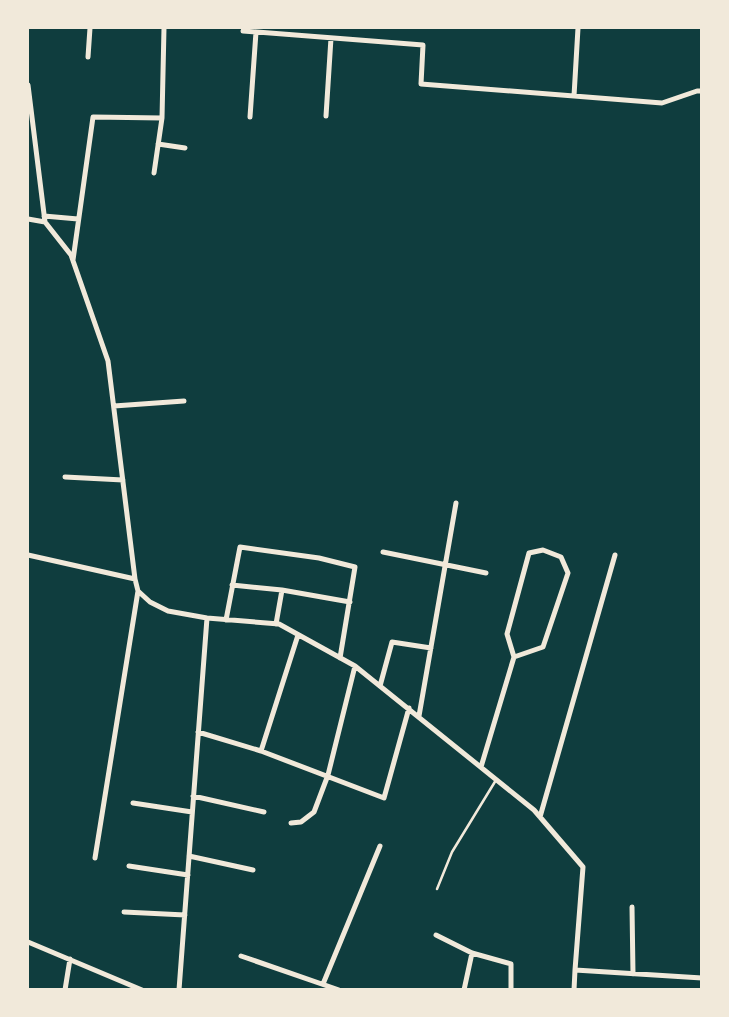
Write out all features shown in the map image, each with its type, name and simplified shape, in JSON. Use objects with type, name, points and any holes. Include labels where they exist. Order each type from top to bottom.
[{"type":"street","points":[[88,57],[90,28]]},
{"type":"street","points":[[154,173],[162,118],[164,28]]},
{"type":"street","points":[[574,96],[578,28]]},
{"type":"street","points":[[243,31],[423,45],[421,84],[662,103],[702,91]]},
{"type":"street","points":[[250,117],[256,32]]},
{"type":"street","points":[[326,116],[331,38]]},
{"type":"street","points":[[28,85],[44,219],[68,250],[73,260],[108,361],[138,591],[95,858]]},
{"type":"street","points":[[73,260],[93,117],[162,118]]},
{"type":"street","points":[[158,144],[184,148]]},
{"type":"street","points":[[28,219],[78,219]]},
{"type":"street","points":[[114,406],[184,401]]},
{"type":"street","points":[[65,477],[123,480]]},
{"type":"street","points":[[419,716],[456,503]]},
{"type":"street","points":[[226,620],[240,547],[319,558],[356,567],[340,658]]},
{"type":"street","points":[[481,767],[514,657],[507,634],[529,553],[543,550],[561,558],[568,573],[543,647],[514,657]]},
{"type":"street","points":[[383,552],[486,573]]},
{"type":"street","points":[[28,555],[135,579]]},
{"type":"street","points":[[540,817],[615,555]]},
{"type":"street","points":[[232,586],[282,590],[350,602]]},
{"type":"street","points":[[276,624],[282,590]]},
{"type":"street","points":[[138,591],[150,602],[168,611],[206,618],[276,624],[355,666],[419,716],[540,817],[583,867],[574,990]]},
{"type":"street","points":[[179,990],[206,618]]},
{"type":"street","points":[[261,751],[298,635]]},
{"type":"street","points":[[380,686],[392,642],[431,648]]},
{"type":"street","points":[[291,823],[302,822],[314,812],[328,775],[355,666]]},
{"type":"street","points":[[198,732],[261,751],[384,798],[409,708]]},
{"type":"street","points":[[194,796],[264,812]]},
{"type":"street","points":[[133,803],[192,812]]},
{"type":"street","points":[[319,990],[380,846]]},
{"type":"street","points":[[189,856],[253,870]]},
{"type":"street","points":[[129,866],[188,875]]},
{"type":"street","points":[[632,907],[633,974]]},
{"type":"street","points":[[124,912],[184,915]]},
{"type":"street","points":[[436,936],[472,953],[511,964],[511,990]]},
{"type":"street","points":[[28,942],[142,990]]},
{"type":"street","points":[[464,990],[472,953]]},
{"type":"street","points":[[241,956],[339,990]]},
{"type":"street","points":[[65,990],[70,959]]},
{"type":"street","points":[[575,970],[702,978]]},
{"type":"lane","points":[[436,889],[452,852],[496,780]]}]
